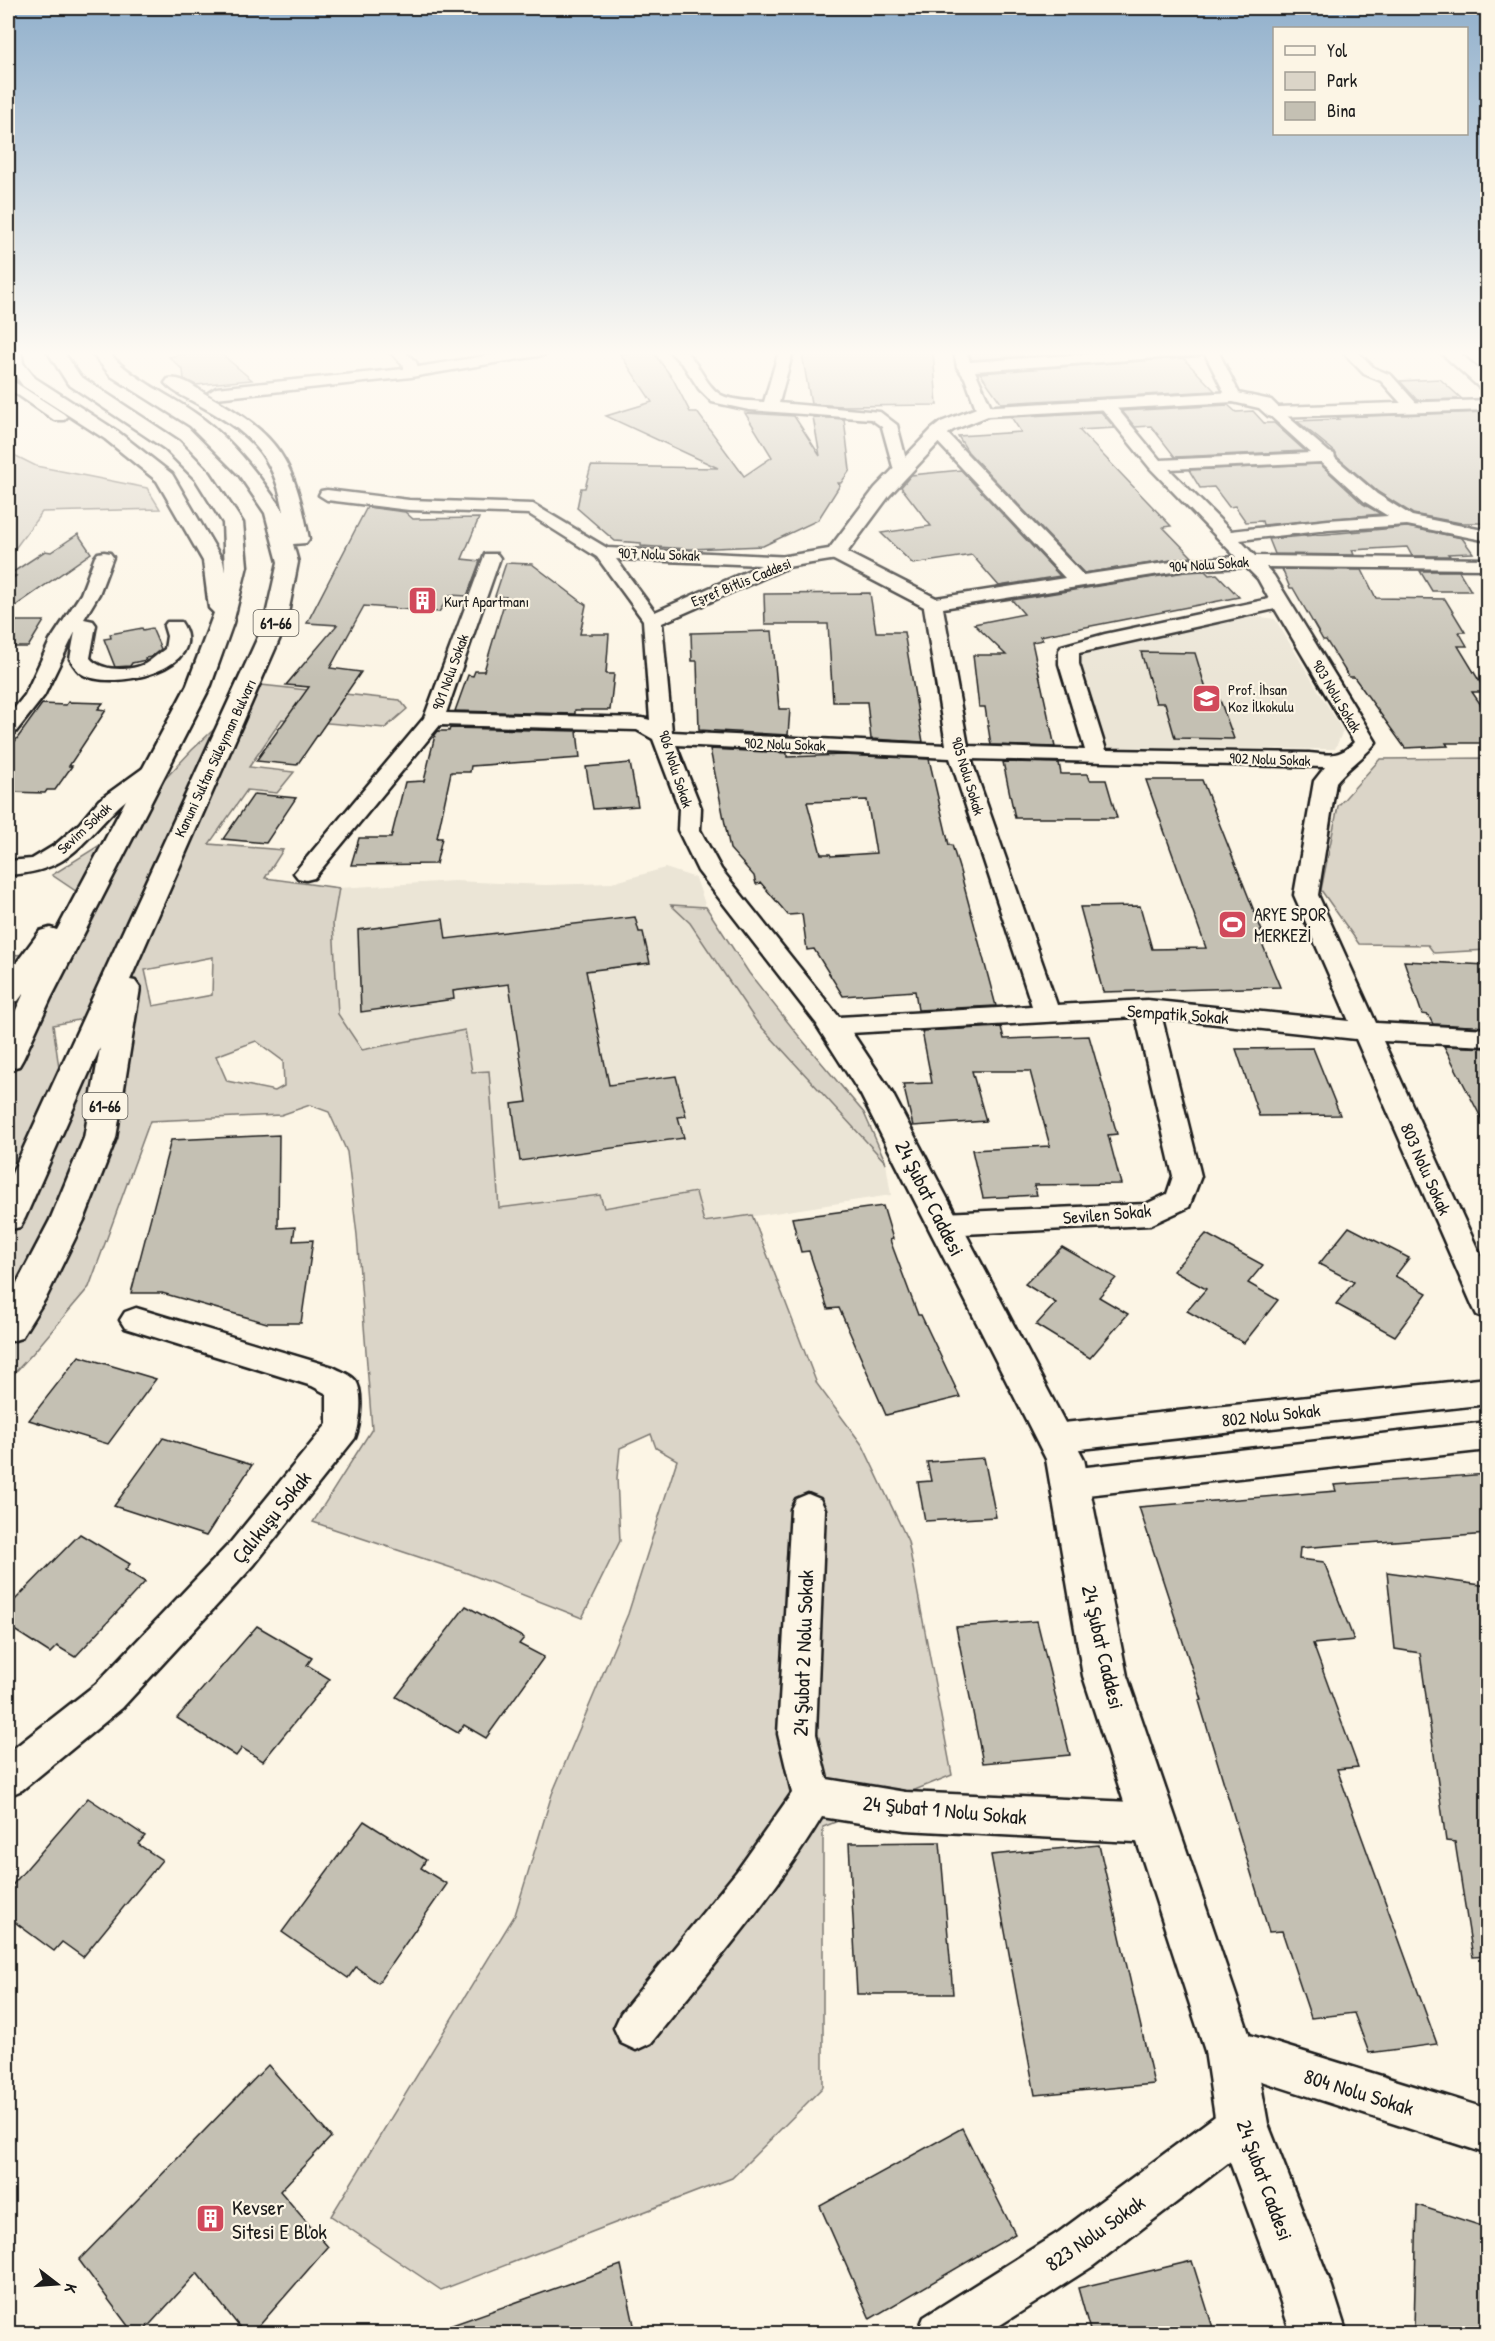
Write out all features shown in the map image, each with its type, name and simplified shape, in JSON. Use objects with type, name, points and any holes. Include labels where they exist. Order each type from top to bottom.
[{"type":"main road","points":[[143,460],[165,478],[213,561],[222,623]]},
{"type":"main road","points":[[8,1059],[36,998],[199,685],[222,623],[237,566],[233,523],[203,477],[187,460]]},
{"type":"main road","name":"Kanuni Sultan Süleyman Bulvarı","points":[[8,1218],[275,624],[288,562],[276,513],[234,460]]},
{"type":"main road","name":"61-66","points":[[248,687],[279,636],[298,590],[301,550],[290,491],[276,460]]},
{"type":"main road","points":[[836,554],[882,492],[911,460]]},
{"type":"main road","name":"Eşref Bitlis Caddesi","points":[[787,561],[836,554]]},
{"type":"main road","points":[[8,994],[107,865]]},
{"type":"main road","name":"61-66","points":[[8,1328],[29,1296],[62,1230],[100,1138],[122,1000],[164,870]]},
{"type":"main road","name":"24 Şubat Caddesi","points":[[832,1026],[876,1093],[1065,1459],[1105,1676],[1230,2051],[1242,2124],[1304,2287],[1319,2334]]},
{"type":"street","points":[[898,460],[901,471]]},
{"type":"street","points":[[964,460],[1079,582]]},
{"type":"street","name":"903 Nolu Sokak","points":[[1152,460],[1241,555],[1251,561],[1264,576],[1365,742],[1355,754],[1340,763],[1325,781],[1306,895],[1364,1031]]},
{"type":"street","points":[[1156,465],[1258,460]]},
{"type":"street","points":[[1331,460],[1371,498],[1407,520]]},
{"type":"street","name":"907 Nolu Sokak","points":[[327,495],[409,505],[488,506],[533,510],[603,553],[787,561]]},
{"type":"street","points":[[1226,537],[1317,526],[1407,520],[1485,537]]},
{"type":"street","points":[[603,553],[652,620]]},
{"type":"street","points":[[836,554],[933,604]]},
{"type":"street","points":[[8,729],[34,696],[60,640],[90,594],[104,557]]},
{"type":"street","name":"901 Nolu Sokak","points":[[434,719],[491,558]]},
{"type":"street","name":"Eşref Bitlis Caddesi","points":[[652,620],[787,561]]},
{"type":"street","name":"904 Nolu Sokak","points":[[933,604],[1165,567],[1251,561],[1488,564]]},
{"type":"street","points":[[1097,755],[1070,664],[1070,650],[1105,640],[1281,602]]},
{"type":"street","name":"905 Nolu Sokak","points":[[933,604],[958,751],[1047,1012]]},
{"type":"street","name":"906 Nolu Sokak","points":[[652,620],[662,736],[690,808],[688,830],[710,871],[832,1026]]},
{"type":"street","points":[[72,623],[86,626],[80,659],[88,669],[103,674],[126,674],[152,668],[174,651],[177,636],[174,626]]},
{"type":"street","points":[[306,873],[434,719]]},
{"type":"street","name":"902 Nolu Sokak","points":[[434,719],[642,724],[662,736],[683,740],[1042,756],[1309,759],[1340,763]]},
{"type":"street","name":"Sevim Sokak","points":[[8,868],[38,865],[63,850],[87,829],[107,805],[154,771]]},
{"type":"street","name":"Sempatik Sokak","points":[[832,1026],[1148,1008],[1364,1031],[1488,1038]]},
{"type":"street","name":"Sevilen Sokak","points":[[944,1224],[1150,1214],[1179,1200],[1187,1176],[1148,1008]]},
{"type":"street","name":"803 Nolu Sokak","points":[[1364,1031],[1488,1307]]},
{"type":"street","name":"Çalıkuşu Sokak","points":[[8,1777],[109,1696],[242,1554],[343,1428],[343,1389],[322,1376],[136,1320]]},
{"type":"street","name":"802 Nolu Sokak","points":[[1054,1438],[1488,1391]]},
{"type":"street","points":[[1069,1483],[1488,1436]]},
{"type":"street","name":"24 Şubat 2 Nolu Sokak","points":[[808,1509],[798,1734],[812,1796]]},
{"type":"street","points":[[636,2028],[761,1870],[795,1825],[812,1796]]},
{"type":"street","name":"24 Şubat 1 Nolu Sokak","points":[[812,1796],[904,1811],[1154,1823]]},
{"type":"street","name":"804 Nolu Sokak","points":[[1230,2051],[1488,2132]]},
{"type":"street","name":"823 Nolu Sokak","points":[[941,2334],[1076,2249],[1242,2124]]},
{"type":"shaded area","name":"Prof. İhsan Koz İlkokulu","points":[[1254,616],[1275,619],[1343,731],[1335,749],[1106,748],[1079,653]]},
{"type":"shaded area","points":[[665,868],[696,878],[706,907],[749,973],[864,1113],[886,1163],[891,1195],[611,1238],[601,1196],[433,1223],[338,1015],[333,923],[339,888],[454,881],[545,885],[612,883]]},
{"type":"green space","points":[[8,460],[24,460],[36,466],[147,488],[160,509],[42,512],[8,558]]},
{"type":"green space","points":[[261,685],[400,700],[407,709],[385,728],[282,719],[249,767],[294,772],[277,793],[247,790],[209,844],[283,850],[265,878],[339,888],[333,923],[338,1014],[362,1050],[465,1030],[472,1072],[489,1071],[499,1208],[600,1195],[604,1208],[696,1192],[704,1222],[752,1215],[817,1384],[863,1446],[908,1541],[952,1775],[823,1827],[823,2087],[732,2178],[441,2290],[331,2216],[515,1915],[552,1794],[628,1614],[677,1460],[656,1448],[651,1434],[620,1448],[617,1478],[620,1541],[582,1618],[467,1573],[313,1522],[372,1429],[357,1235],[347,1152],[329,1112],[310,1105],[281,1115],[150,1121],[89,1287],[8,1380],[8,955],[41,954],[80,894],[52,875],[108,840],[192,750]],"holes":[[[213,957],[212,995],[153,1006],[145,970]],[[118,1012],[120,1060],[60,1075],[53,1025]],[[256,1041],[283,1061],[284,1086],[275,1091],[227,1081],[216,1056]]]},
{"type":"green space","points":[[1487,758],[1487,950],[1434,953],[1428,945],[1359,944],[1321,890],[1338,806],[1380,759]]},
{"type":"green space","points":[[671,905],[706,907],[749,973],[864,1113],[886,1163],[756,1021],[690,923]]},
{"type":"building","points":[[701,460],[732,460],[744,476],[767,460],[849,460],[850,470],[841,483],[838,483],[840,485],[818,520],[763,546],[690,549],[641,546],[641,543],[615,541],[577,508],[581,488],[585,488],[591,466],[718,468]]},
{"type":"building","points":[[976,460],[1108,460],[1171,526],[1163,527],[1192,557],[1084,573]]},
{"type":"building","points":[[1341,460],[1488,460],[1488,523],[1461,523],[1413,514],[1378,492]]},
{"type":"building","points":[[1320,464],[1363,504],[1381,514],[1263,525],[1262,521],[1246,522],[1235,506],[1229,507],[1214,487],[1200,488],[1189,470]]},
{"type":"building","points":[[961,470],[1060,576],[999,586],[972,555],[913,564],[881,533],[931,526],[901,487],[911,475]]},
{"type":"building","points":[[367,507],[405,512],[413,519],[479,518],[462,559],[480,561],[467,596],[450,595],[439,612],[364,606],[330,668],[361,672],[297,765],[256,761],[309,687],[286,685],[337,625],[307,623]]},
{"type":"building","points":[[1407,527],[1462,538],[1473,553],[1448,554],[1450,556],[1412,556],[1407,547],[1352,550],[1354,555],[1275,554],[1269,539]]},
{"type":"building","points":[[78,534],[91,553],[8,611],[8,581],[16,576],[10,574],[45,551],[51,552]]},
{"type":"building","points":[[506,563],[532,564],[586,605],[580,634],[609,634],[606,674],[614,674],[610,710],[575,710],[575,714],[455,711],[468,675],[473,676],[475,671],[484,671],[506,597],[495,596]]},
{"type":"building","points":[[1282,569],[1362,570],[1376,598],[1445,599],[1465,632],[1459,632],[1467,646],[1458,646],[1486,692],[1472,692],[1488,715],[1488,743],[1446,743],[1448,746],[1405,748],[1354,677],[1349,677],[1326,640],[1323,640],[1293,588],[1290,588]]},
{"type":"building","points":[[1205,571],[1209,575],[1217,574],[1239,597],[1040,636],[1043,640],[1032,642],[1055,747],[991,745],[985,707],[979,707],[973,655],[1006,655],[974,624],[1024,614],[1012,600],[1185,572]]},
{"type":"building","points":[[1420,571],[1459,571],[1471,591],[1432,591]]},
{"type":"building","points":[[870,593],[876,632],[904,632],[923,742],[871,739],[867,702],[833,702],[828,624],[765,624],[764,594]]},
{"type":"building","points":[[8,621],[44,621],[28,647],[8,647]]},
{"type":"building","points":[[142,628],[143,630],[152,628],[161,649],[151,657],[145,658],[146,660],[132,663],[130,666],[115,667],[104,639],[111,638],[110,634]]},
{"type":"building","points":[[772,631],[779,709],[790,709],[788,735],[699,730],[697,661],[692,661],[691,633]]},
{"type":"building","points":[[1141,652],[1195,653],[1209,699],[1220,700],[1234,739],[1175,738],[1165,703],[1156,703]]},
{"type":"building","points":[[68,702],[103,703],[98,709],[106,710],[55,790],[47,790],[45,793],[8,792],[8,751],[42,704],[66,705]]},
{"type":"building","points":[[450,728],[577,731],[580,758],[471,766],[470,772],[451,772],[437,838],[442,838],[436,864],[351,865],[359,838],[391,838],[405,782],[424,781],[435,735],[438,731],[449,731]]},
{"type":"building","points":[[710,749],[787,753],[787,757],[843,755],[929,759],[949,845],[952,845],[960,871],[996,1006],[918,1010],[915,991],[843,996],[814,949],[807,950],[802,914],[788,915],[761,883],[756,884],[754,876],[730,849]],"holes":[[[867,800],[876,853],[831,856],[821,854],[807,802]]]},
{"type":"building","points":[[1003,762],[1059,763],[1061,774],[1088,774],[1090,780],[1106,780],[1117,818],[1015,818]]},
{"type":"building","points":[[630,763],[638,806],[593,809],[586,767]]},
{"type":"building","points":[[1146,780],[1202,780],[1262,931],[1257,931],[1280,987],[1103,992],[1080,907],[1140,906],[1152,949],[1206,948]]},
{"type":"building","points":[[254,794],[296,798],[266,843],[223,839]]},
{"type":"building","points":[[635,917],[639,932],[643,932],[650,963],[586,971],[609,1085],[676,1076],[686,1116],[678,1117],[684,1138],[520,1161],[512,1104],[527,1102],[509,984],[453,991],[454,999],[361,1012],[358,930],[443,919],[446,939]]},
{"type":"building","points":[[1404,961],[1488,965],[1488,1027],[1433,1024],[1428,1015],[1422,1014]]},
{"type":"building","points":[[1001,1027],[1004,1039],[1089,1036],[1117,1134],[1108,1135],[1121,1184],[1034,1185],[1037,1195],[983,1198],[972,1150],[1050,1146],[1030,1071],[972,1071],[986,1121],[913,1126],[903,1084],[932,1083],[922,1031]]},
{"type":"building","points":[[1444,1046],[1488,1048],[1488,1131]]},
{"type":"building","points":[[1313,1048],[1340,1115],[1259,1116],[1236,1049]]},
{"type":"building","points":[[279,1135],[278,1228],[295,1227],[293,1241],[313,1240],[301,1323],[267,1323],[162,1293],[131,1293],[171,1140]]},
{"type":"building","points":[[883,1206],[893,1239],[890,1240],[918,1315],[921,1315],[960,1397],[886,1415],[839,1308],[828,1309],[809,1251],[801,1252],[792,1218]]},
{"type":"building","points":[[1349,1227],[1409,1258],[1395,1276],[1427,1293],[1395,1336],[1336,1304],[1354,1282],[1319,1264]]},
{"type":"building","points":[[1206,1234],[1263,1265],[1248,1283],[1278,1300],[1244,1343],[1187,1311],[1206,1289],[1173,1271]]},
{"type":"building","points":[[1062,1247],[1116,1278],[1099,1297],[1128,1314],[1090,1358],[1036,1325],[1056,1303],[1025,1284]]},
{"type":"building","points":[[79,1356],[156,1379],[108,1444],[29,1420]]},
{"type":"building","points":[[163,1438],[252,1465],[206,1536],[114,1506]]},
{"type":"building","points":[[984,1458],[996,1517],[925,1521],[918,1482],[931,1481],[927,1462]]},
{"type":"building","points":[[1488,1474],[1488,1534],[1300,1548],[1299,1559],[1324,1562],[1354,1640],[1313,1644],[1358,1767],[1337,1769],[1437,2044],[1369,2053],[1354,2013],[1311,2018],[1282,1931],[1269,1932],[1199,1701],[1202,1700],[1139,1507],[1336,1491],[1334,1485]]},
{"type":"building","points":[[80,1534],[130,1564],[125,1570],[145,1582],[75,1657],[57,1646],[50,1653],[8,1626],[8,1607]]},
{"type":"building","points":[[1387,1572],[1488,1586],[1488,1956],[1473,1957],[1455,1842],[1446,1841],[1420,1653],[1395,1649]]},
{"type":"building","points":[[466,1606],[524,1638],[519,1644],[544,1657],[486,1738],[464,1725],[458,1733],[396,1697]]},
{"type":"building","points":[[1037,1621],[1070,1755],[983,1763],[956,1627]]},
{"type":"building","points":[[257,1626],[312,1658],[307,1665],[330,1679],[263,1761],[242,1748],[236,1756],[177,1718]]},
{"type":"building","points":[[88,1798],[145,1836],[138,1844],[162,1860],[83,1957],[62,1942],[54,1951],[8,1917],[8,1890]]},
{"type":"building","points":[[364,1821],[426,1860],[421,1868],[447,1884],[378,1983],[356,1967],[348,1978],[282,1932]]},
{"type":"building","points":[[940,1842],[953,1994],[857,1994],[849,1843]]},
{"type":"building","points":[[1099,1845],[1154,2084],[1035,2095],[991,1855]]},
{"type":"building","name":"Kevser Sitesi E Blok","points":[[268,2065],[331,2137],[280,2191],[328,2247],[252,2334],[245,2334],[197,2273],[141,2334],[134,2334],[79,2260]]},
{"type":"building","points":[[962,2128],[1015,2234],[870,2319],[820,2206]]},
{"type":"building","points":[[1417,2205],[1488,2228],[1488,2334],[1430,2334],[1414,2328]]},
{"type":"building","points":[[1192,2261],[1215,2334],[1091,2334],[1078,2288]]},
{"type":"building","points":[[621,2265],[636,2334],[439,2334],[438,2330]]},
{"type":"place","name":"Kurt Apartmanı","points":[[423,601]]},
{"type":"place","name":"Prof. İhsan Koz İlkokulu","points":[[1207,698]]},
{"type":"place","name":"ARYE SPOR MERKEZİ","points":[[1233,924]]},
{"type":"place","name":"Kevser Sitesi E Blok","points":[[211,2219]]}]
